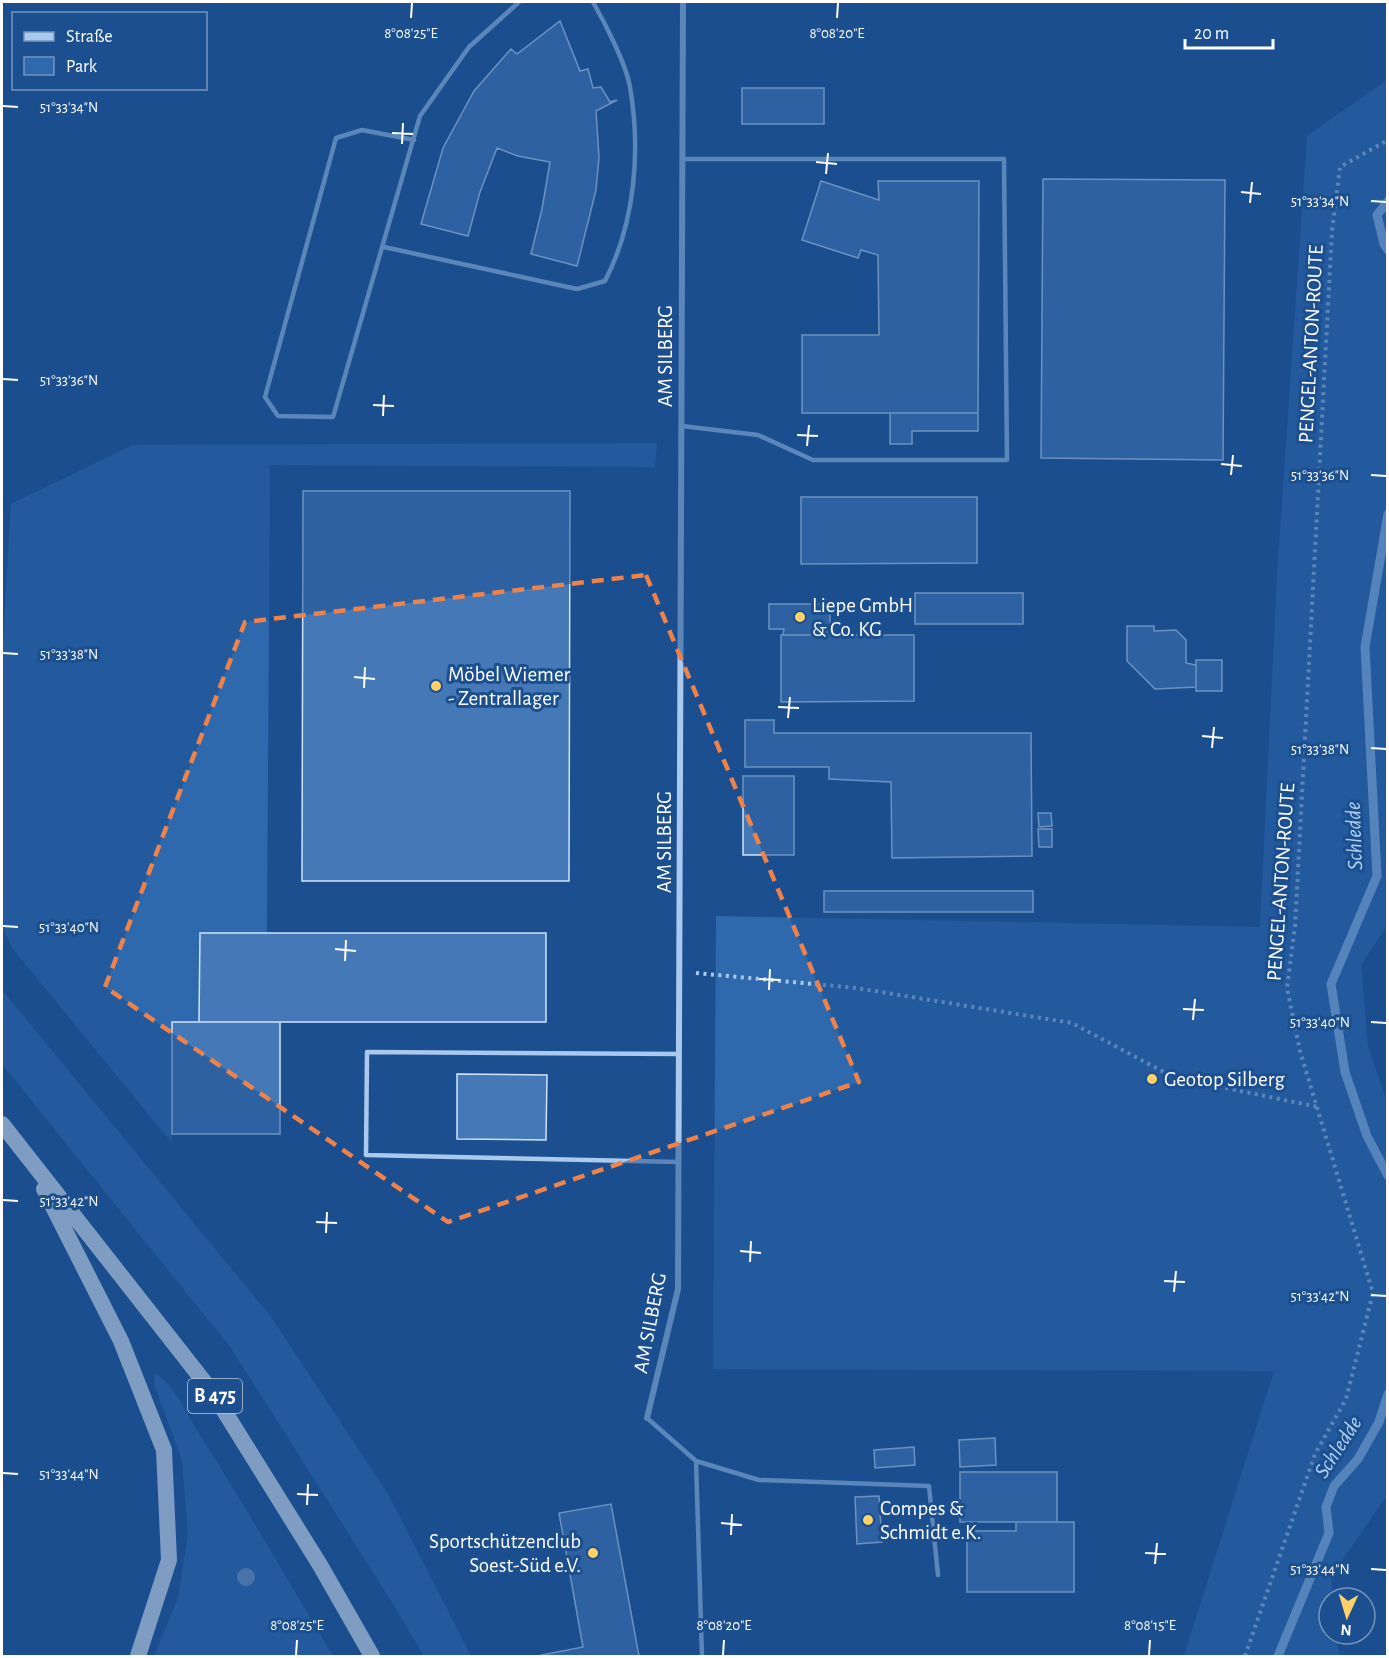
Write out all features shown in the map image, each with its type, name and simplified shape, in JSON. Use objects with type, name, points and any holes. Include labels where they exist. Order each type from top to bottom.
[{"type":"highway","name":"B 475","points":[[2,1124],[213,1393],[320,1564],[372,1656]]},
{"type":"highway","points":[[28,1156],[121,1341],[164,1450],[169,1560],[138,1656]]},
{"type":"street","name":"AM SILBERG","points":[[647,1418],[678,1289],[683,2]]},
{"type":"lane","points":[[414,140],[362,129],[336,138],[265,397],[278,416],[333,417],[384,247],[414,140],[420,116],[470,47],[519,2]]},
{"type":"lane","points":[[384,247],[577,289],[605,281],[619,253],[636,169],[629,85],[594,2]]},
{"type":"lane","points":[[682,159],[1005,159],[1007,460],[813,460],[758,435],[682,426]]},
{"type":"lane","points":[[679,1054],[367,1052],[366,1155],[679,1162]]},
{"type":"lane","name":"AM SILBERG","points":[[647,1418],[696,1461]]},
{"type":"lane","points":[[702,1656],[696,1461],[759,1480],[929,1486],[938,1575]]},
{"type":"path","name":"PENGEL-ANTON-ROUTE","points":[[1245,1656],[1315,1454],[1346,1399],[1373,1293],[1300,1051],[1287,988],[1294,926],[1332,231],[1340,167],[1388,140]]},
{"type":"path","points":[[680,972],[724,974],[856,988],[1072,1023],[1173,1077],[1317,1107]]},
{"type":"highlighted area","points":[[646,575],[859,1082],[448,1222],[105,987],[245,622]]},
{"type":"green space","points":[[1387,80],[1388,924],[1361,965],[1368,1047],[1388,1104],[1387,1495],[1331,1577],[1332,1586],[1317,1586],[1317,1646],[1338,1646],[1339,1656],[1184,1656],[1274,1371],[713,1369],[716,916],[1260,927],[1277,577],[1307,136]]},
{"type":"green space","points":[[657,443],[655,467],[270,465],[267,933],[200,933],[200,1022],[172,1022],[172,1143],[13,949],[2,927],[2,660],[11,504],[133,445]]},
{"type":"green space","points":[[2,990],[271,1317],[388,1494],[471,1656],[424,1656],[231,1348],[2,1064]]},
{"type":"green space","points":[[154,1373],[168,1384],[180,1401],[333,1656],[154,1656],[178,1598],[188,1534],[182,1460],[155,1387]]},
{"type":"building","points":[[560,21],[580,71],[588,69],[593,88],[601,87],[610,102],[617,100],[596,111],[599,157],[596,190],[577,266],[531,254],[550,162],[518,156],[497,148],[480,192],[468,236],[421,224],[443,148],[474,91],[511,49],[517,54]]},
{"type":"building","points":[[742,88],[824,88],[824,124],[742,124]]},
{"type":"building","points":[[1043,179],[1225,180],[1223,460],[1041,458]]},
{"type":"building","points":[[821,181],[879,200],[878,181],[979,181],[978,413],[802,413],[802,335],[879,335],[878,255],[861,250],[858,258],[802,240]]},
{"type":"building","points":[[890,413],[978,413],[978,431],[912,431],[912,444],[890,444]]},
{"type":"building","name":"Möbel Wiemer - Zentrallager","points":[[303,491],[570,491],[569,881],[302,881]]},
{"type":"building","points":[[801,497],[977,497],[977,563],[801,564]]},
{"type":"building","points":[[915,593],[1023,593],[1023,624],[915,624]]},
{"type":"building","name":"Liepe GmbH & Co. KG","points":[[769,604],[830,604],[830,629],[827,629],[827,635],[783,635],[784,629],[769,629]]},
{"type":"building","points":[[1127,626],[1154,626],[1154,631],[1176,630],[1186,640],[1186,663],[1196,665],[1196,687],[1155,689],[1127,661]]},
{"type":"building","points":[[781,635],[914,635],[914,701],[781,702]]},
{"type":"building","points":[[1196,660],[1222,660],[1222,691],[1196,691]]},
{"type":"building","points":[[745,720],[774,720],[774,733],[1031,733],[1032,856],[892,858],[891,782],[829,779],[829,767],[745,767]]},
{"type":"building","points":[[743,776],[794,776],[794,855],[743,855]]},
{"type":"building","points":[[1038,813],[1051,813],[1052,826],[1039,827]]},
{"type":"building","points":[[1038,829],[1052,829],[1052,847],[1039,847]]},
{"type":"building","points":[[824,891],[1033,891],[1033,912],[824,912]]},
{"type":"building","points":[[200,933],[546,933],[546,1022],[199,1022]]},
{"type":"building","points":[[172,1022],[280,1022],[280,1134],[172,1134]]},
{"type":"building","points":[[457,1074],[547,1075],[546,1140],[457,1139]]},
{"type":"building","points":[[995,1438],[996,1465],[960,1467],[959,1440]]},
{"type":"building","points":[[914,1447],[915,1465],[875,1468],[874,1450]]},
{"type":"building","points":[[960,1472],[1057,1472],[1057,1522],[960,1522]]},
{"type":"building","name":"Compes & Schmidt e.K.","points":[[879,1496],[882,1542],[857,1544],[855,1497]]},
{"type":"building","name":"Sportschützenclub Soest-Süd e.V.","points":[[611,1504],[639,1656],[537,1656],[583,1647],[559,1513]]},
{"type":"building","points":[[1016,1522],[1074,1522],[1074,1592],[967,1592],[967,1531],[1016,1531]]},
{"type":"waterway","name":"Schledde","points":[[1388,201],[1377,215],[1384,244],[1388,250]]},
{"type":"waterway","name":"Schledde","points":[[1388,514],[1365,647],[1377,876],[1331,984],[1345,1072],[1367,1136],[1388,1176]]},
{"type":"waterway","name":"Schledde","points":[[1278,1656],[1329,1533],[1326,1507],[1334,1486],[1358,1459],[1379,1422],[1388,1394]]},
{"type":"place","name":"Liepe GmbH & Co. KG","points":[[800,617]]},
{"type":"place","name":"Möbel Wiemer - Zentrallager","points":[[436,686]]},
{"type":"place","name":"Geotop Silberg","points":[[1152,1079]]},
{"type":"place","name":"Compes & Schmidt e.K.","points":[[868,1520]]},
{"type":"place","name":"Sportschützenclub Soest-Süd e.V.","points":[[593,1553]]}]
